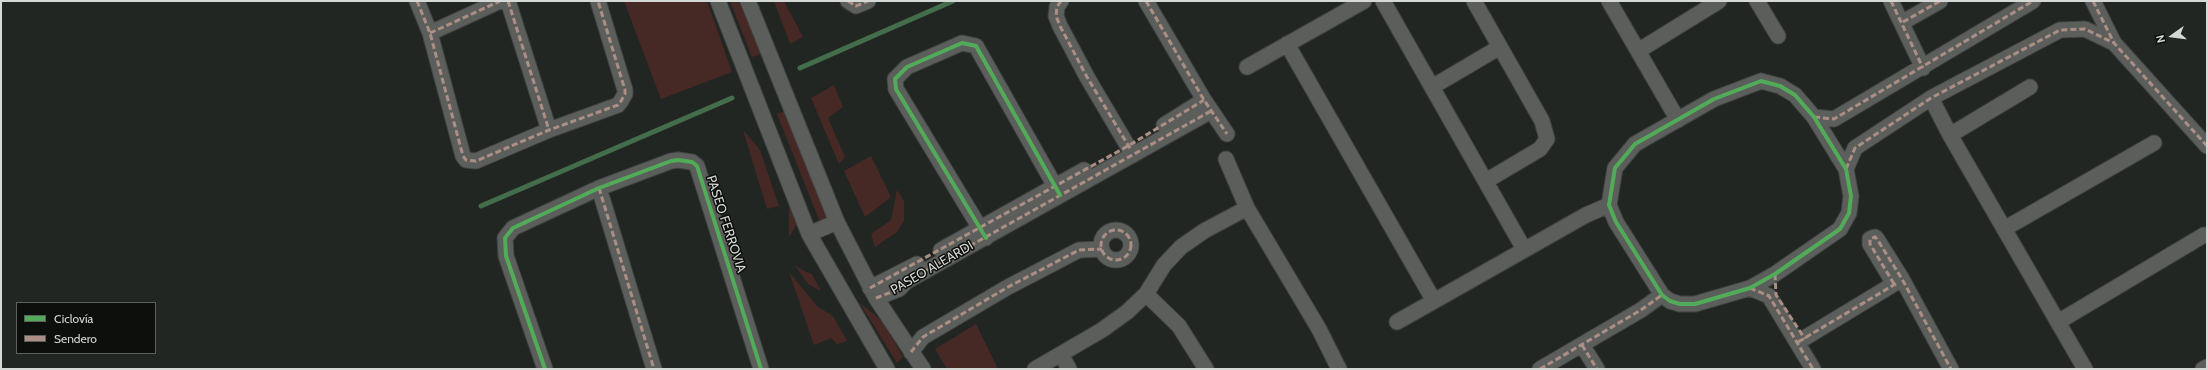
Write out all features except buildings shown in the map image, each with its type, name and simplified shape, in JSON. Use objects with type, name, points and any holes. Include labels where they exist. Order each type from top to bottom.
[{"type":"street","points":[[417,1],[430,33],[463,156],[466,160],[476,161],[549,130],[618,105],[624,97],[624,90],[598,1]]},
{"type":"street","points":[[430,33],[500,1]]},
{"type":"street","points":[[508,1],[549,130]]},
{"type":"street","points":[[718,1],[749,77],[809,234],[887,369]]},
{"type":"street","points":[[748,1],[837,222],[873,293],[923,369]]},
{"type":"street","points":[[848,1],[856,6],[868,1]]},
{"type":"street","points":[[1061,1],[1057,7],[1056,16],[1060,26],[1087,77],[1131,151]]},
{"type":"street","points":[[1146,1],[1227,134]]},
{"type":"street","points":[[1247,67],[1364,1]]},
{"type":"street","points":[[1383,1],[1524,249]]},
{"type":"street","points":[[1474,1],[1542,121],[1548,139],[1540,149],[1486,181]]},
{"type":"street","points":[[1609,1],[1678,120]]},
{"type":"street","points":[[1638,51],[1719,1]]},
{"type":"street","points":[[1757,1],[1778,36]]},
{"type":"street","points":[[1891,1],[1923,68]]},
{"type":"street","points":[[1902,22],[1940,1]]},
{"type":"street","points":[[1814,118],[1834,119],[1923,68],[2033,1]]},
{"type":"street","points":[[2093,1],[2114,43],[2207,146]]},
{"type":"street","points":[[1846,169],[1855,148],[1931,98],[2060,30],[2085,29],[2114,43]]},
{"type":"street","points":[[983,233],[896,89],[895,80],[907,67],[962,43],[976,46],[1057,190]]},
{"type":"street","points":[[1287,44],[1434,300]]},
{"type":"street","points":[[1432,87],[1500,47]]},
{"type":"street","points":[[1761,81],[1780,86],[1795,95],[1814,118],[1846,169],[1851,196],[1849,213],[1840,229],[1775,274],[1750,288],[1695,304],[1680,304],[1670,301],[1662,294],[1616,222],[1609,205],[1615,168],[1635,144],[1714,100],[1761,81]]},
{"type":"street","points":[[1950,135],[2030,87]]},
{"type":"street","points":[[1931,98],[1950,135],[2085,369]]},
{"type":"street","name":"PASEO ALEARDI","points":[[873,293],[899,289],[907,281],[983,233],[1057,190],[1131,151],[1208,105]]},
{"type":"street","points":[[2004,229],[2154,143]]},
{"type":"street","points":[[1226,159],[1247,208],[1319,329],[1339,369]]},
{"type":"street","name":"PASEO FERROVIA","points":[[545,369],[506,256],[505,238],[513,228],[599,188],[670,161],[692,162],[697,166],[761,369]]},
{"type":"street","points":[[599,188],[654,369]]},
{"type":"street","points":[[1397,322],[1524,249],[1586,215],[1609,205]]},
{"type":"street","points":[[1035,369],[1127,312],[1146,294],[1164,265],[1181,247],[1204,231],[1247,208]]},
{"type":"street","points":[[809,234],[837,222]]},
{"type":"street","points":[[2058,322],[2204,235]]},
{"type":"street","points":[[911,352],[923,337],[1008,286],[1079,250],[1102,249]]},
{"type":"street","points":[[1775,274],[1776,295],[1801,340],[1813,369]]},
{"type":"street","points":[[1801,340],[1898,282],[1951,369]]},
{"type":"street","points":[[1750,288],[1769,296],[1801,340]]},
{"type":"street","points":[[1146,294],[1179,326],[1206,369]]},
{"type":"street","points":[[1540,369],[1641,310],[1662,294]]},
{"type":"street","points":[[1582,345],[1597,369]]},
{"type":"street","points":[[1061,354],[1069,369]]},
{"type":"street","points":[[2203,369],[2207,367]]},
{"type":"shaded area","points":[[624,1],[707,1],[732,72],[661,99]]},
{"type":"shaded area","points":[[730,1],[740,1],[761,54],[752,57]]},
{"type":"shaded area","points":[[774,1],[784,1],[803,37],[790,44]]},
{"type":"shaded area","points":[[834,85],[843,107],[828,118],[845,157],[839,164],[811,98]]},
{"type":"shaded area","points":[[785,111],[830,223],[820,222],[777,114]]},
{"type":"shaded area","points":[[743,130],[760,150],[779,206],[767,209]]},
{"type":"shaded area","points":[[871,156],[891,197],[865,217],[844,171]]},
{"type":"shaded area","points":[[897,190],[904,201],[904,221],[897,232],[875,247],[871,234],[891,220]]},
{"type":"shaded area","points":[[789,205],[797,224],[789,237]]},
{"type":"shaded area","points":[[794,264],[802,270],[812,274],[821,291],[808,284]]},
{"type":"shaded area","points":[[789,272],[818,307],[833,316],[847,341],[837,344],[831,338],[814,345]]},
{"type":"shaded area","points":[[859,302],[883,322],[903,357],[897,363]]},
{"type":"shaded area","points":[[976,324],[998,369],[947,369],[935,349]]},
{"type":"waterway","points":[[800,68],[953,1]]},
{"type":"waterway","points":[[481,206],[732,98]]},
{"type":"marked path","points":[[417,1],[430,33],[463,156],[466,160],[476,161],[549,130],[618,105],[625,94],[625,90],[598,1]]},
{"type":"marked path","points":[[430,33],[500,1]]},
{"type":"marked path","points":[[508,1],[549,130]]},
{"type":"marked path","points":[[848,1],[856,6],[868,1]]},
{"type":"marked path","points":[[1061,1],[1057,7],[1056,16],[1060,26],[1087,77],[1131,150]]},
{"type":"marked path","points":[[1146,1],[1204,100],[1227,134]]},
{"type":"marked path","points":[[1891,1],[1923,68]]},
{"type":"marked path","points":[[1903,22],[1940,1]]},
{"type":"marked path","points":[[1814,117],[1834,119],[2033,1]]},
{"type":"marked path","points":[[2093,1],[2114,43],[2207,146]]},
{"type":"marked path","points":[[1846,169],[1855,148],[1931,98],[2060,30],[2085,29],[2114,43]]},
{"type":"marked path","points":[[870,288],[1128,146],[1204,100]]},
{"type":"marked path","points":[[876,298],[899,289],[907,281],[1211,111]]},
{"type":"marked path","points":[[599,188],[654,369]]},
{"type":"marked path","points":[[1116,230],[1127,234],[1131,245],[1127,256],[1116,260],[1105,256],[1101,245],[1105,234],[1116,230]]},
{"type":"marked path","points":[[1894,284],[1870,244],[1870,239],[1875,237],[1877,239],[1902,279],[1951,369]]},
{"type":"marked path","points":[[911,352],[923,337],[1008,287],[1079,250],[1102,249]]},
{"type":"marked path","points":[[1775,274],[1776,295],[1805,339]]},
{"type":"marked path","points":[[1798,342],[1897,283]]},
{"type":"marked path","points":[[1750,288],[1769,296],[1813,369]]},
{"type":"marked path","points":[[1540,369],[1641,310],[1662,295]]},
{"type":"marked path","points":[[1582,345],[1597,369]]},
{"type":"cycle path","points":[[986,238],[896,89],[895,79],[907,67],[962,43],[976,46],[1060,195]]},
{"type":"cycle path","points":[[1761,81],[1780,86],[1795,95],[1814,117],[1846,169],[1851,196],[1849,213],[1840,229],[1775,274],[1750,288],[1695,304],[1680,304],[1670,301],[1662,295],[1616,222],[1609,205],[1615,168],[1635,144],[1714,99],[1761,81]]},
{"type":"cycle path","points":[[545,369],[506,256],[505,238],[513,228],[599,188],[671,161],[678,160],[692,162],[697,166],[761,369]]}]
